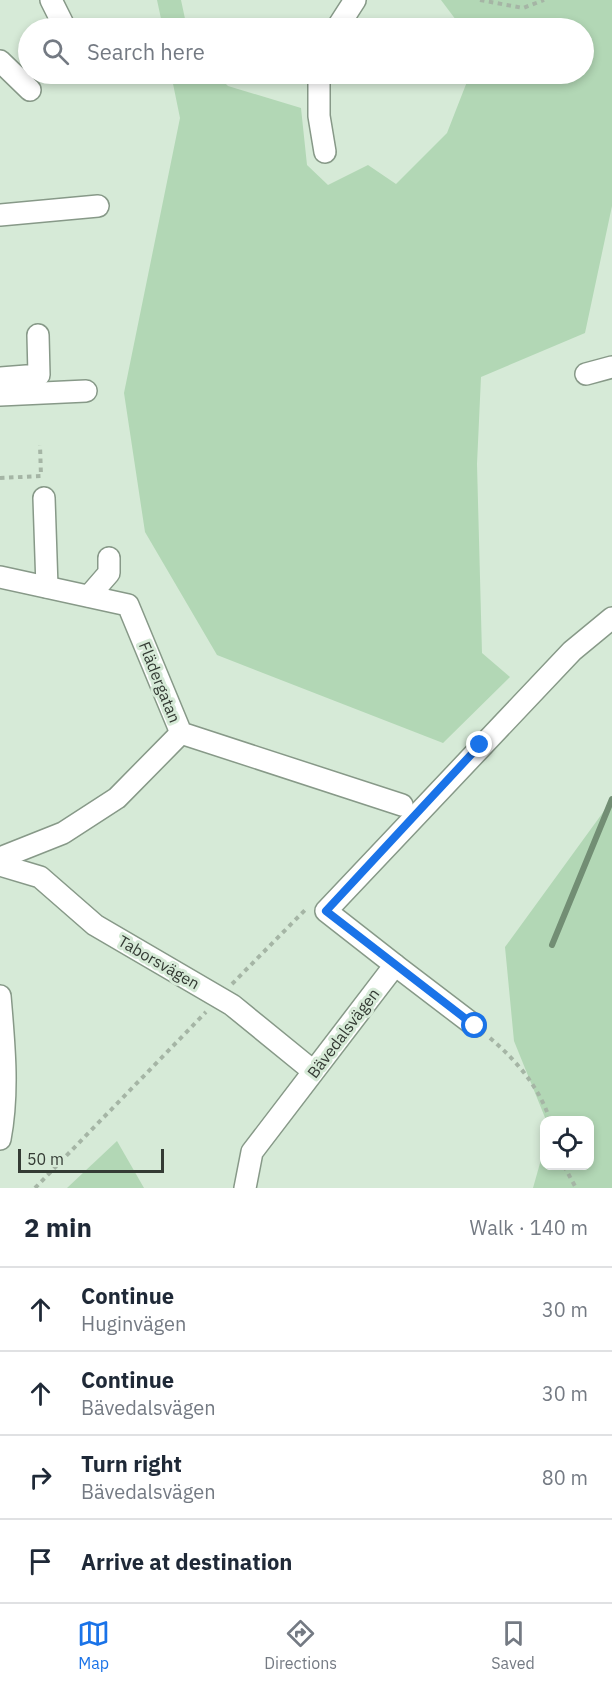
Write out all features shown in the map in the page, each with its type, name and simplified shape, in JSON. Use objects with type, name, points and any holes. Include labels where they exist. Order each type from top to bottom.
[{"type":"street","points":[[51,0],[60,18]]},
{"type":"street","points":[[343,18],[355,0]]},
{"type":"street","points":[[0,61],[18,78]]},
{"type":"street","points":[[24,84],[30,90]]},
{"type":"street","points":[[319,84],[319,116],[325,152]]},
{"type":"street","points":[[0,215],[98,206]]},
{"type":"street","points":[[0,378],[39,375],[38,335]]},
{"type":"street","points":[[586,374],[612,367]]},
{"type":"street","points":[[0,394],[86,391]]},
{"type":"street","points":[[44,498],[47,587]]},
{"type":"street","points":[[89,596],[109,573],[109,558]]},
{"type":"street","name":"Flädergatan","points":[[0,577],[129,604],[181,733],[402,805]]},
{"type":"street","points":[[475,1026],[326,911],[547,676],[572,651],[612,618]]},
{"type":"street","points":[[0,858],[63,833],[117,798],[181,733]]},
{"type":"street","name":"Taborsvägen","points":[[0,865],[40,877],[95,925],[232,1005],[314,1071]]},
{"type":"street","name":"Bävedalsvägen","points":[[245,1188],[252,1152],[395,965]]},
{"type":"street","points":[[0,996],[5,1047],[4,1115],[0,1138]]},
{"type":"path","points":[[480,0],[522,8],[544,0]]},
{"type":"path","points":[[0,478],[41,476],[40,445]]},
{"type":"path","points":[[475,1026],[508,1054],[530,1079],[542,1098],[549,1116]]},
{"type":"path","points":[[566,1170],[576,1188]]},
{"type":"green space","points":[[157,0],[181,0],[185,18],[161,18]]},
{"type":"green space","points":[[441,0],[612,0],[612,206],[585,333],[481,377],[477,464],[482,653],[510,677],[443,743],[217,655],[145,532],[124,393],[180,118],[173,84],[226,84],[301,108],[307,165],[328,185],[368,165],[396,184],[447,133],[466,84],[594,84],[594,18],[454,18]]},
{"type":"green space","points":[[612,800],[612,1188],[533,1188],[540,1163],[540,1170],[594,1170],[594,1116],[544,1116],[514,1041],[505,947]]},
{"type":"green space","points":[[117,1141],[144,1188],[67,1188]]},
{"type":"waterway","points":[[552,945],[612,799]]},
{"type":"route","points":[[475,1026],[326,911],[480,745]]}]
